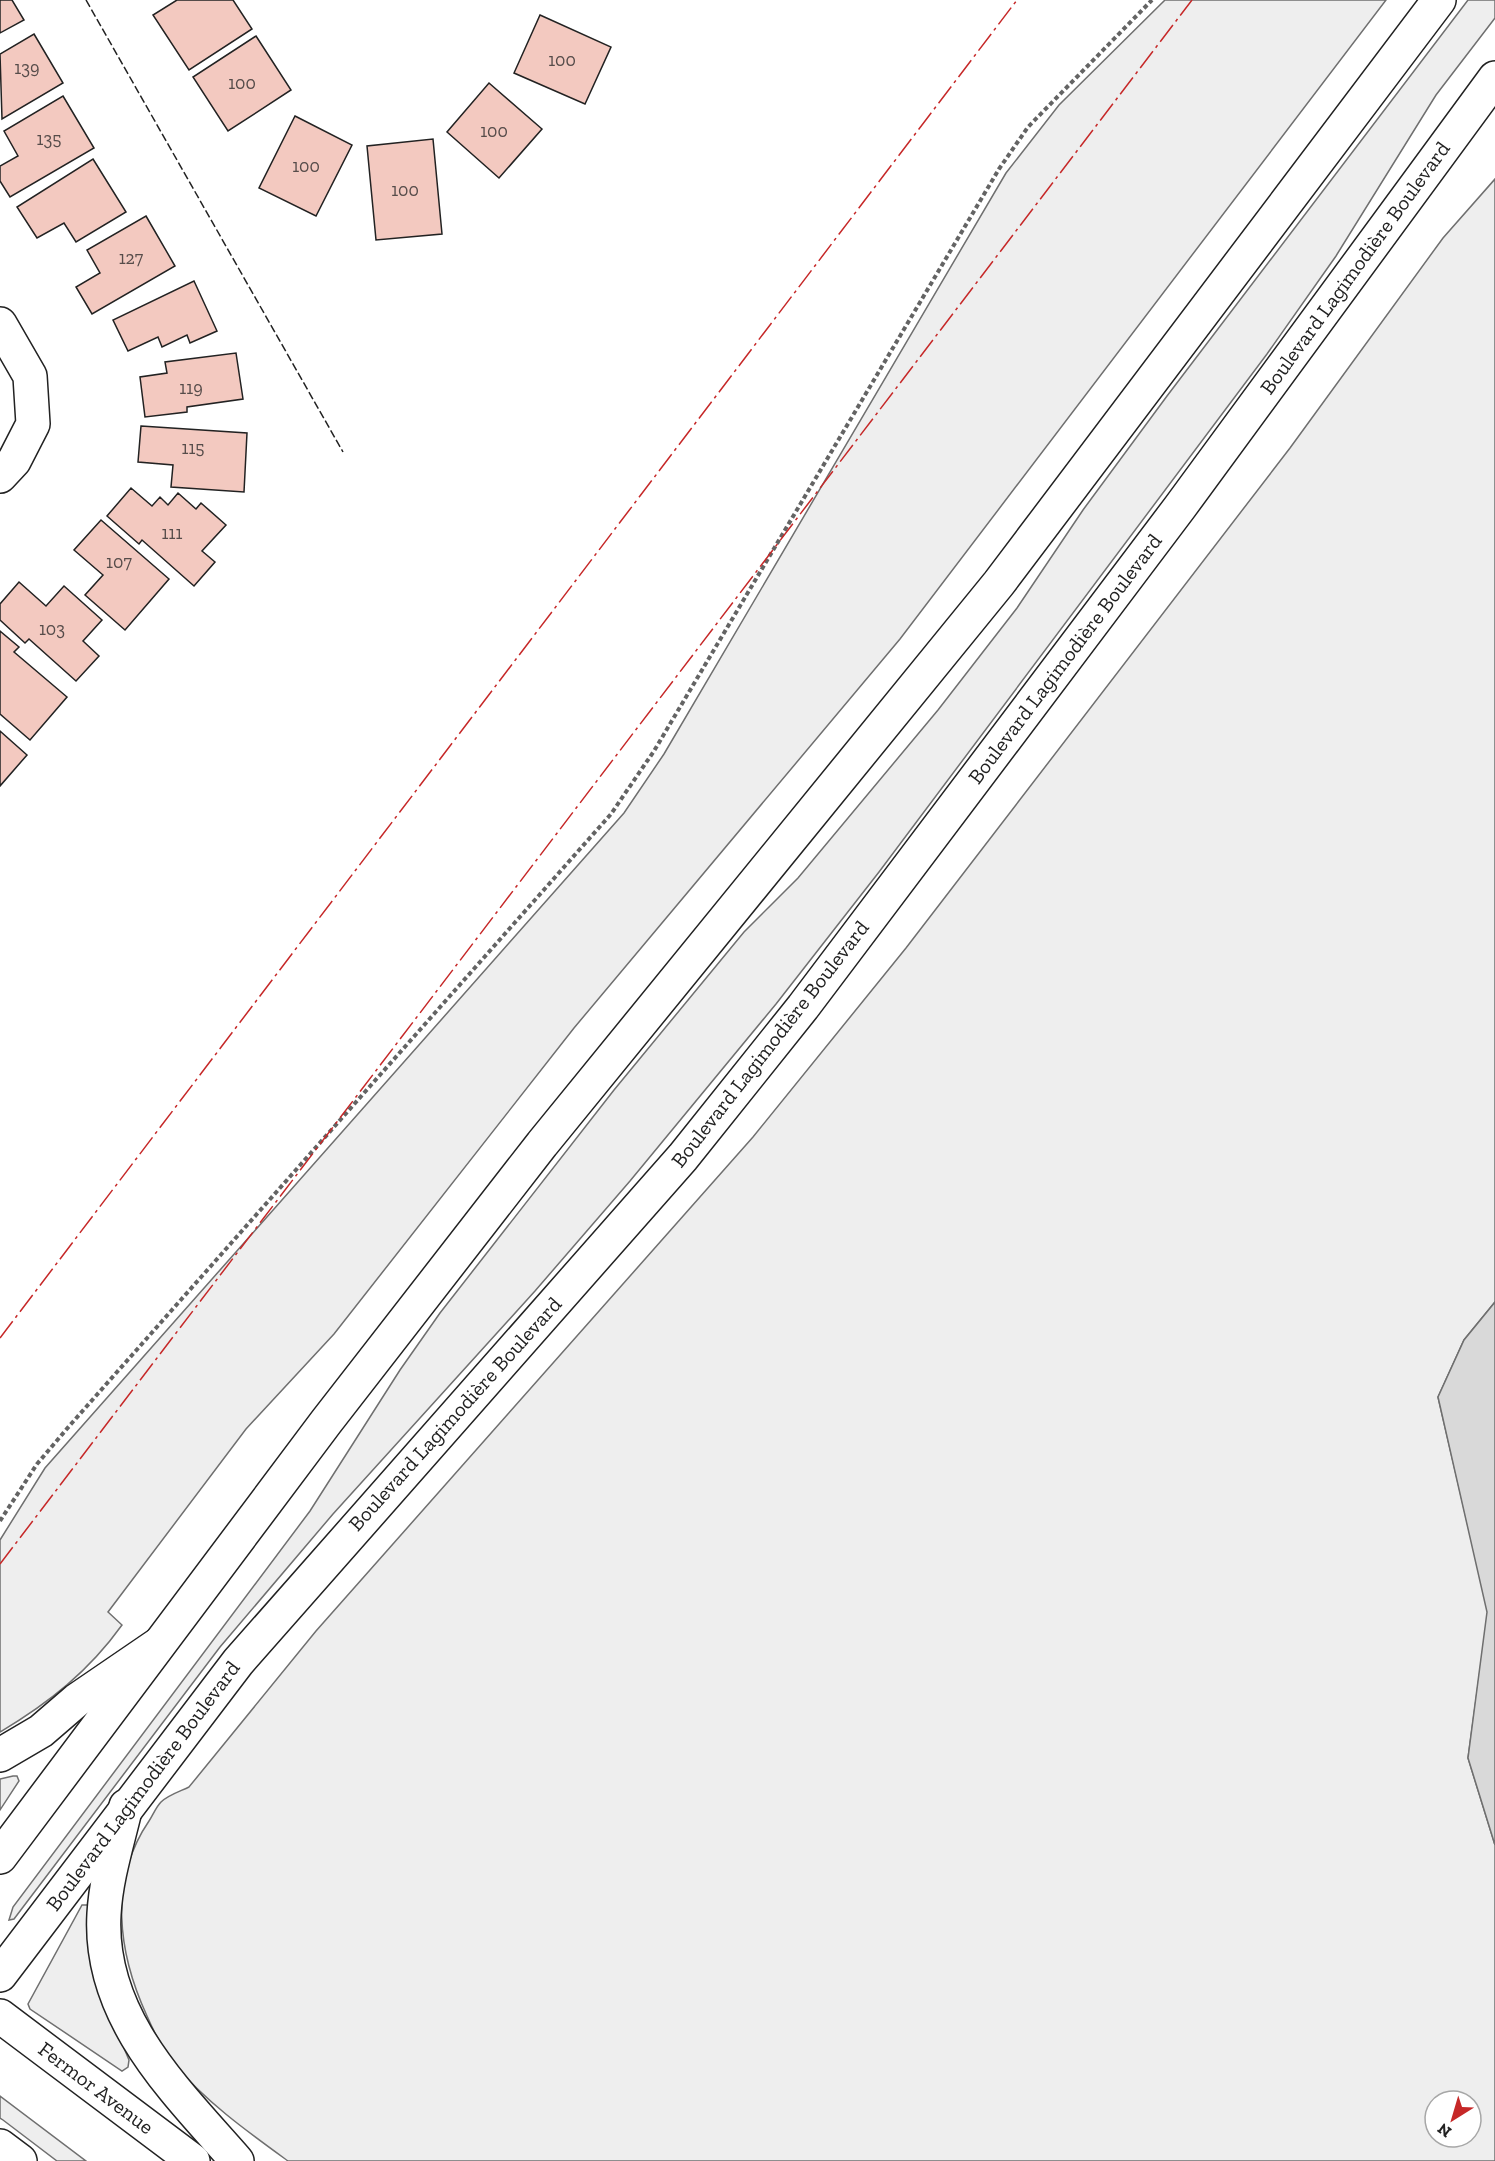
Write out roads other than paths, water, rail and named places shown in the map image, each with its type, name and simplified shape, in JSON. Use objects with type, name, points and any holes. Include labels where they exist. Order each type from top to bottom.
[{"type":"main road","points":[[0,1857],[326,1422],[542,1144],[999,583],[1438,0]]},
{"type":"main road","name":"Boulevard Lagimodière Boulevard","points":[[0,1975],[204,1703],[288,1602],[683,1157],[803,1007],[1180,507],[1495,78]]},
{"type":"main road","points":[[0,324],[30,376],[33,424],[14,460],[0,476]]},
{"type":"main road","points":[[0,1755],[40,1731],[77,1700],[159,1644]]},
{"type":"main road","points":[[126,1806],[104,1914],[110,1975],[137,2040],[158,2072],[237,2161]]},
{"type":"main road","name":"Fermor Avenue","points":[[0,2016],[193,2161]]},
{"type":"main road","points":[[0,2146],[20,2161]]}]
